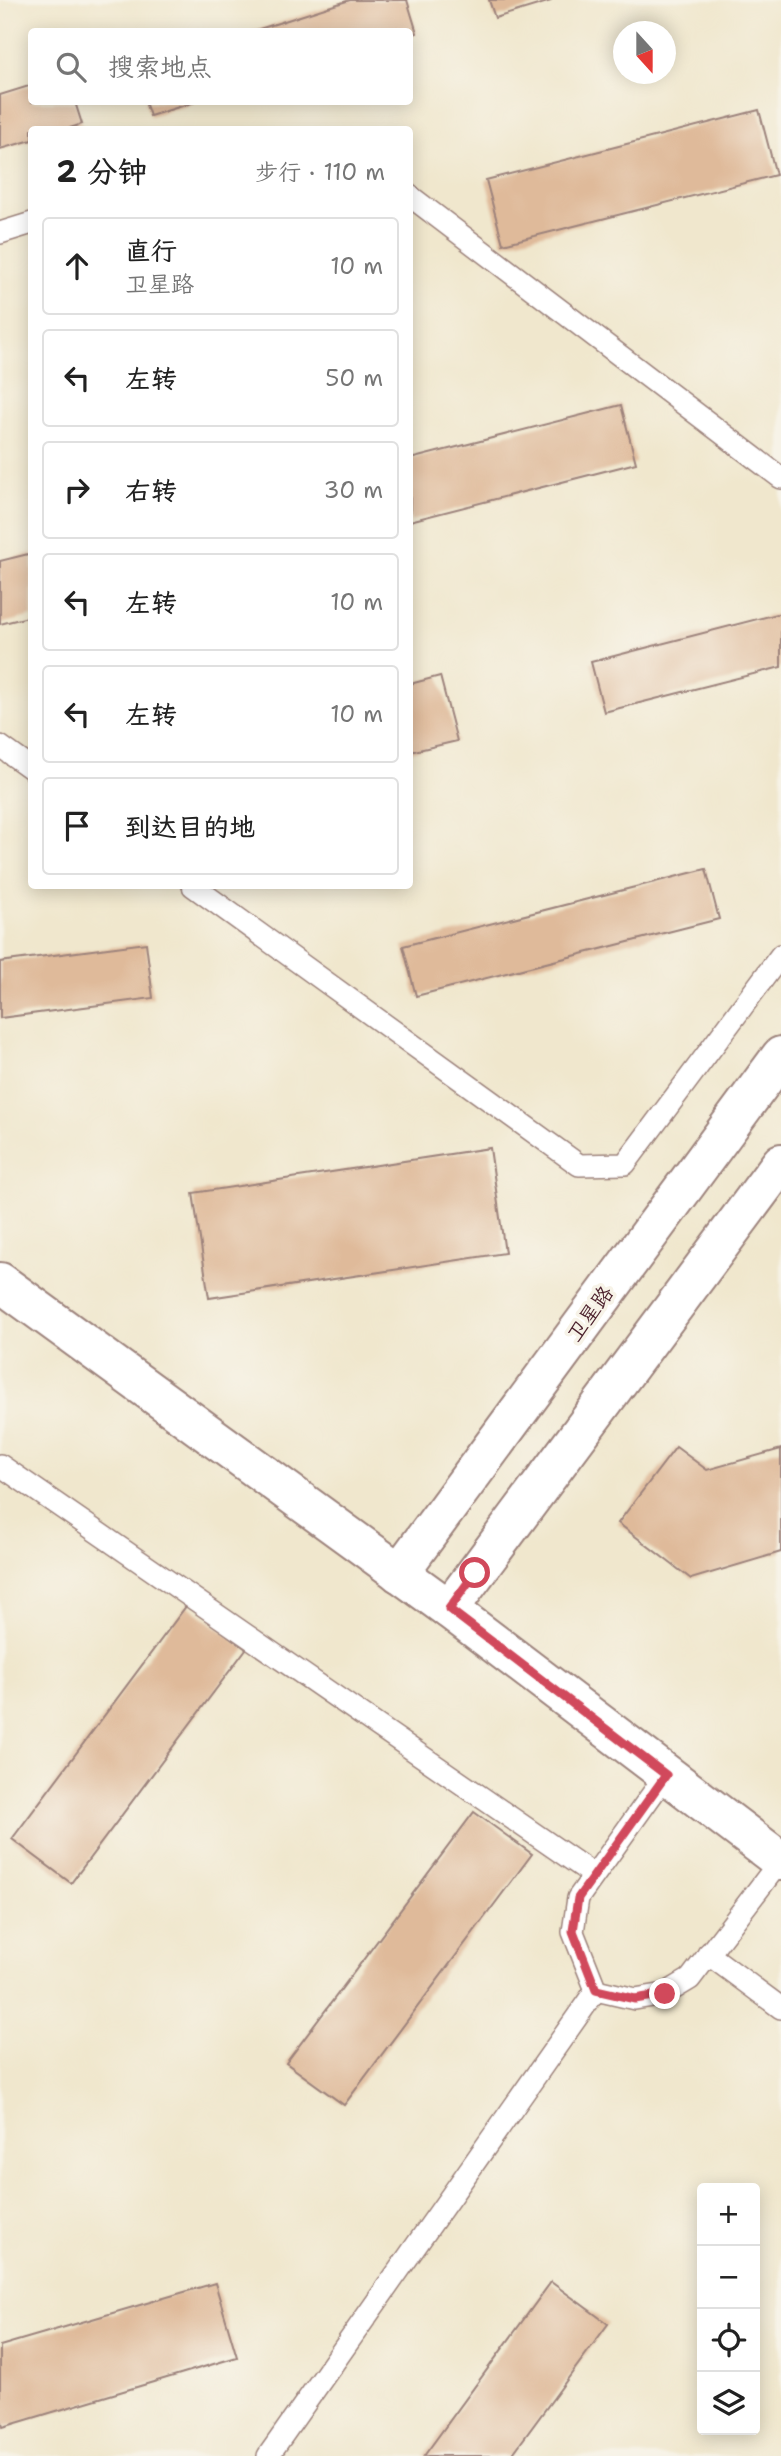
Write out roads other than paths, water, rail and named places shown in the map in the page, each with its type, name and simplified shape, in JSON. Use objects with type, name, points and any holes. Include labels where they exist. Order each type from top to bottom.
[{"type":"street","name":"卫星路","points":[[399,1573],[781,1056]]},
{"type":"street","points":[[449,1609],[781,1163]]},
{"type":"street","points":[[0,1282],[449,1609],[780,1861]]},
{"type":"lane","points":[[413,198],[781,478]]},
{"type":"lane","points":[[0,233],[28,224]]},
{"type":"lane","points":[[0,746],[28,766]]},
{"type":"lane","points":[[197,889],[579,1165],[625,1164],[781,956]]},
{"type":"lane","points":[[0,1465],[594,1875]]},
{"type":"lane","points":[[596,1990],[573,1931],[578,1898],[666,1775]]},
{"type":"lane","points":[[596,1990],[635,1999],[665,1994],[690,1979],[780,1861]]},
{"type":"lane","points":[[708,1954],[781,2008]]},
{"type":"lane","points":[[268,2456],[596,1990]]}]
